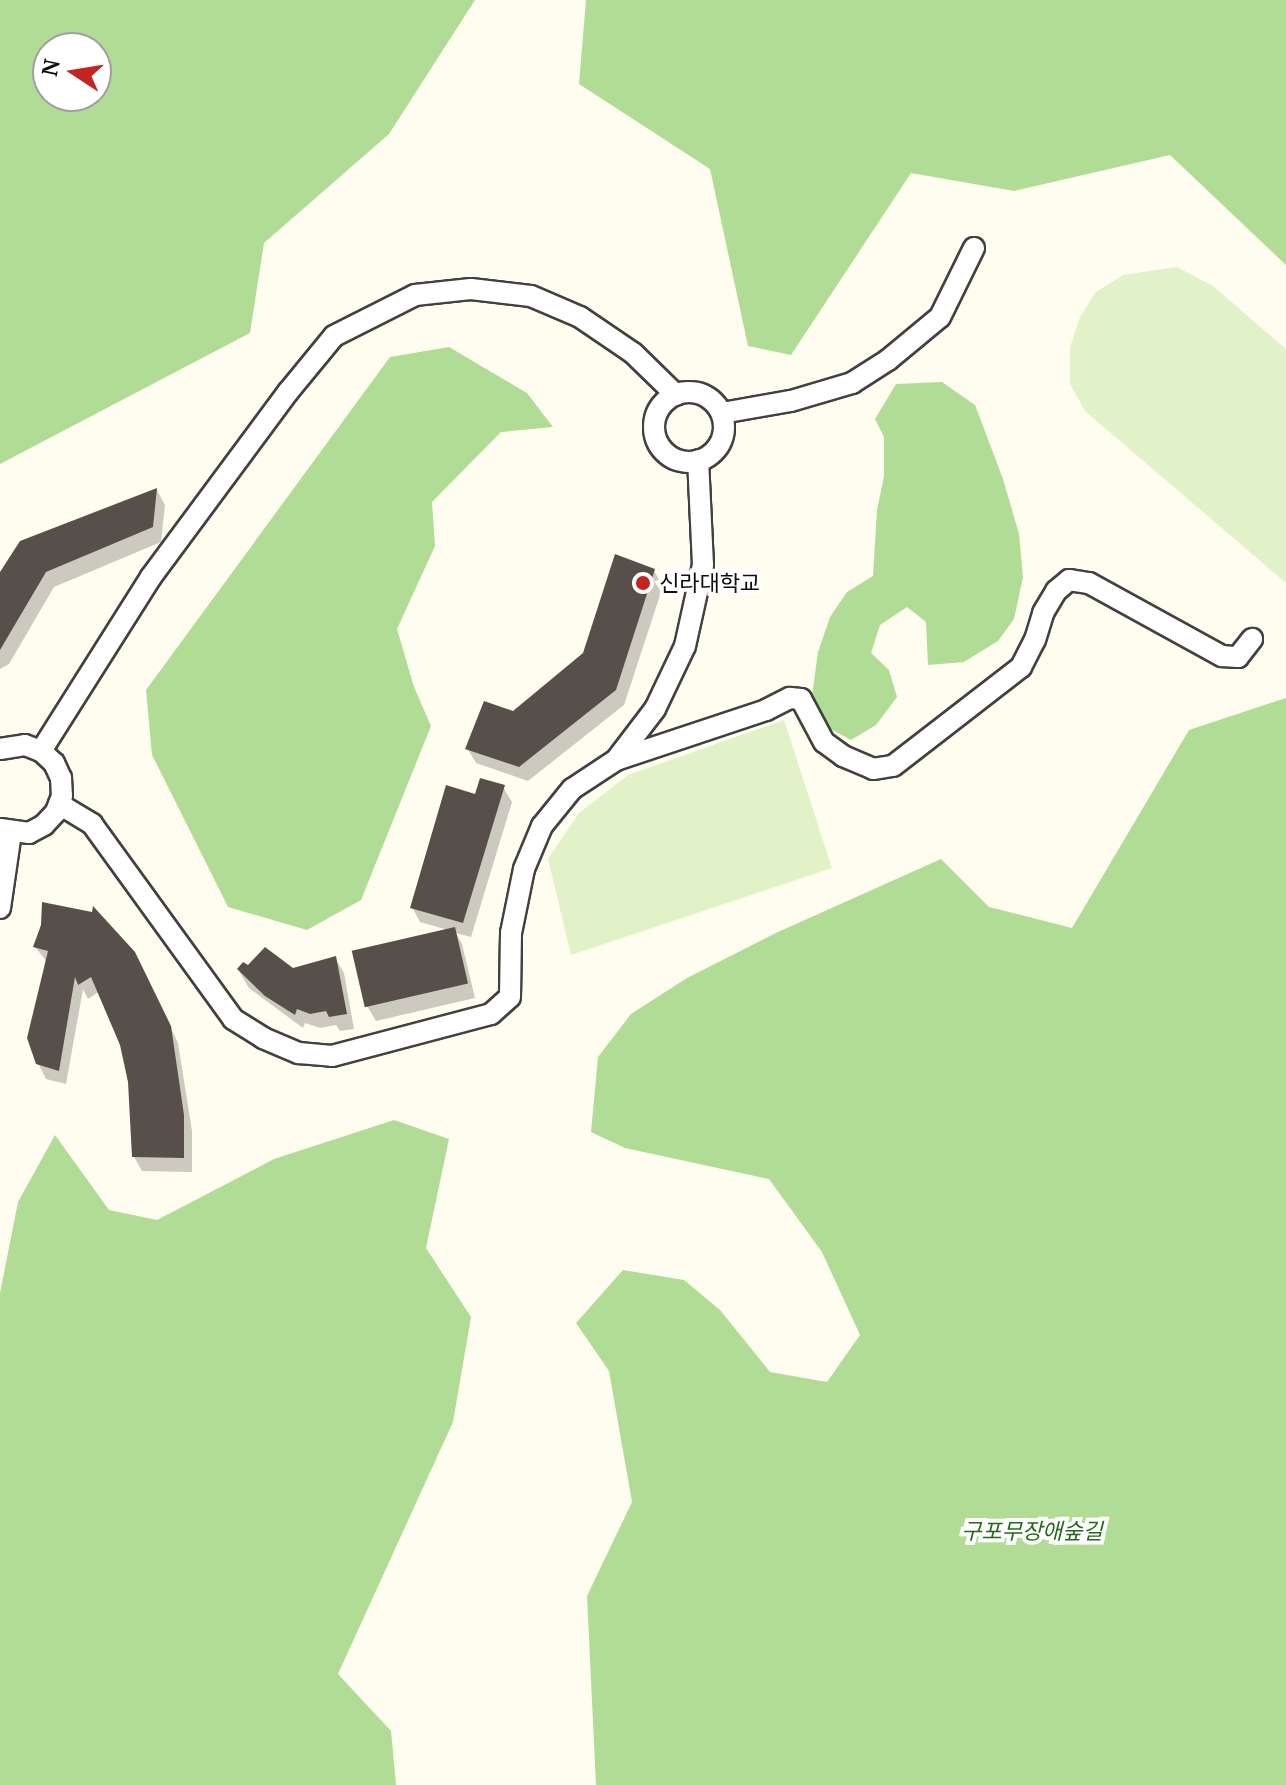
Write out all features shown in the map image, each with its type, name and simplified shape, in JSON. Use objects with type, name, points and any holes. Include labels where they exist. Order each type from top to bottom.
[{"type":"street","points":[[722,413],[791,401],[852,383],[888,360],[940,317],[974,248]]},
{"type":"street","points":[[41,751],[151,577],[270,415],[334,336],[415,295],[471,289],[531,296],[580,317],[633,353],[676,395]]},
{"type":"street","points":[[702,394],[722,413],[722,440],[715,451],[698,460],[677,460],[657,441],[657,414],[664,403],[676,395],[702,394]]},
{"type":"street","points":[[616,760],[655,709],[685,646],[703,565],[698,460]]},
{"type":"street","points":[[59,804],[92,824],[233,1019],[263,1038],[299,1053],[332,1056],[462,1024],[491,1014],[510,997],[511,933],[524,869],[542,826],[572,789],[616,760],[766,710],[790,698],[801,699],[824,742],[843,756],[873,769],[893,766],[1021,667],[1035,640],[1043,613],[1056,591],[1069,580],[1089,583],[1222,656],[1238,657],[1252,639]]},
{"type":"street","points":[[0,749],[25,745],[41,751],[54,763],[61,778],[59,804],[44,825],[29,833],[6,831],[0,908]]},
{"type":"green space","points":[[0,0],[475,0],[389,134],[264,243],[250,333],[0,464]]},
{"type":"green space","points":[[586,0],[1286,0],[1286,265],[1170,155],[1014,191],[911,173],[791,355],[748,346],[710,169],[579,84]]},
{"type":"green space","points":[[1177,267],[1213,286],[1286,349],[1286,583],[1085,411],[1070,384],[1070,347],[1080,317],[1096,292],[1123,275]]},
{"type":"green space","points":[[449,347],[527,393],[553,427],[501,432],[432,502],[435,546],[397,629],[414,687],[431,726],[361,900],[307,930],[228,907],[152,755],[146,690],[390,357]]},
{"type":"green space","points":[[942,382],[975,405],[1003,479],[1019,534],[1023,577],[1014,619],[998,641],[964,662],[928,665],[926,622],[907,607],[880,625],[871,653],[889,670],[897,697],[876,725],[851,740],[825,726],[812,696],[818,652],[830,617],[847,592],[873,576],[877,510],[884,476],[884,437],[875,419],[896,384]]},
{"type":"green space","name":"구포무장애숲길","points":[[1286,698],[1286,1785],[596,1785],[587,1596],[632,1502],[609,1371],[576,1323],[623,1270],[684,1280],[720,1310],[770,1372],[827,1382],[860,1335],[822,1252],[769,1179],[625,1148],[591,1132],[598,1057],[631,1014],[687,978],[778,932],[941,859],[989,907],[1072,928],[1189,730]]},
{"type":"green space","points":[[784,720],[832,868],[571,955],[548,859],[579,813],[628,775]]},
{"type":"green space","points":[[394,1120],[449,1139],[426,1248],[471,1317],[453,1422],[338,1674],[391,1731],[396,1785],[0,1785],[0,1293],[18,1202],[55,1135],[109,1210],[157,1220],[274,1159]]},
{"type":"building","points":[[157,488],[153,527],[46,572],[0,650],[0,572],[20,541]]},
{"type":"building","points":[[615,554],[655,569],[616,690],[519,767],[465,749],[484,701],[513,711],[583,653]]},
{"type":"building","points":[[480,778],[505,785],[463,923],[410,908],[446,785],[475,794]]},
{"type":"building","points":[[42,902],[92,912],[93,906],[135,952],[171,1026],[184,1115],[184,1158],[132,1157],[128,1082],[120,1045],[91,977],[78,985],[75,977],[59,1071],[36,1064],[27,1038],[48,951],[33,947],[41,925]]},
{"type":"building","points":[[455,927],[468,984],[365,1007],[352,951]]},
{"type":"building","points":[[265,947],[293,968],[336,956],[347,1014],[329,1017],[326,1011],[310,1014],[297,1009],[295,1015],[265,996],[237,969],[243,962],[248,965]]},
{"type":"place","name":"신라대학교","points":[[643,583]]}]
